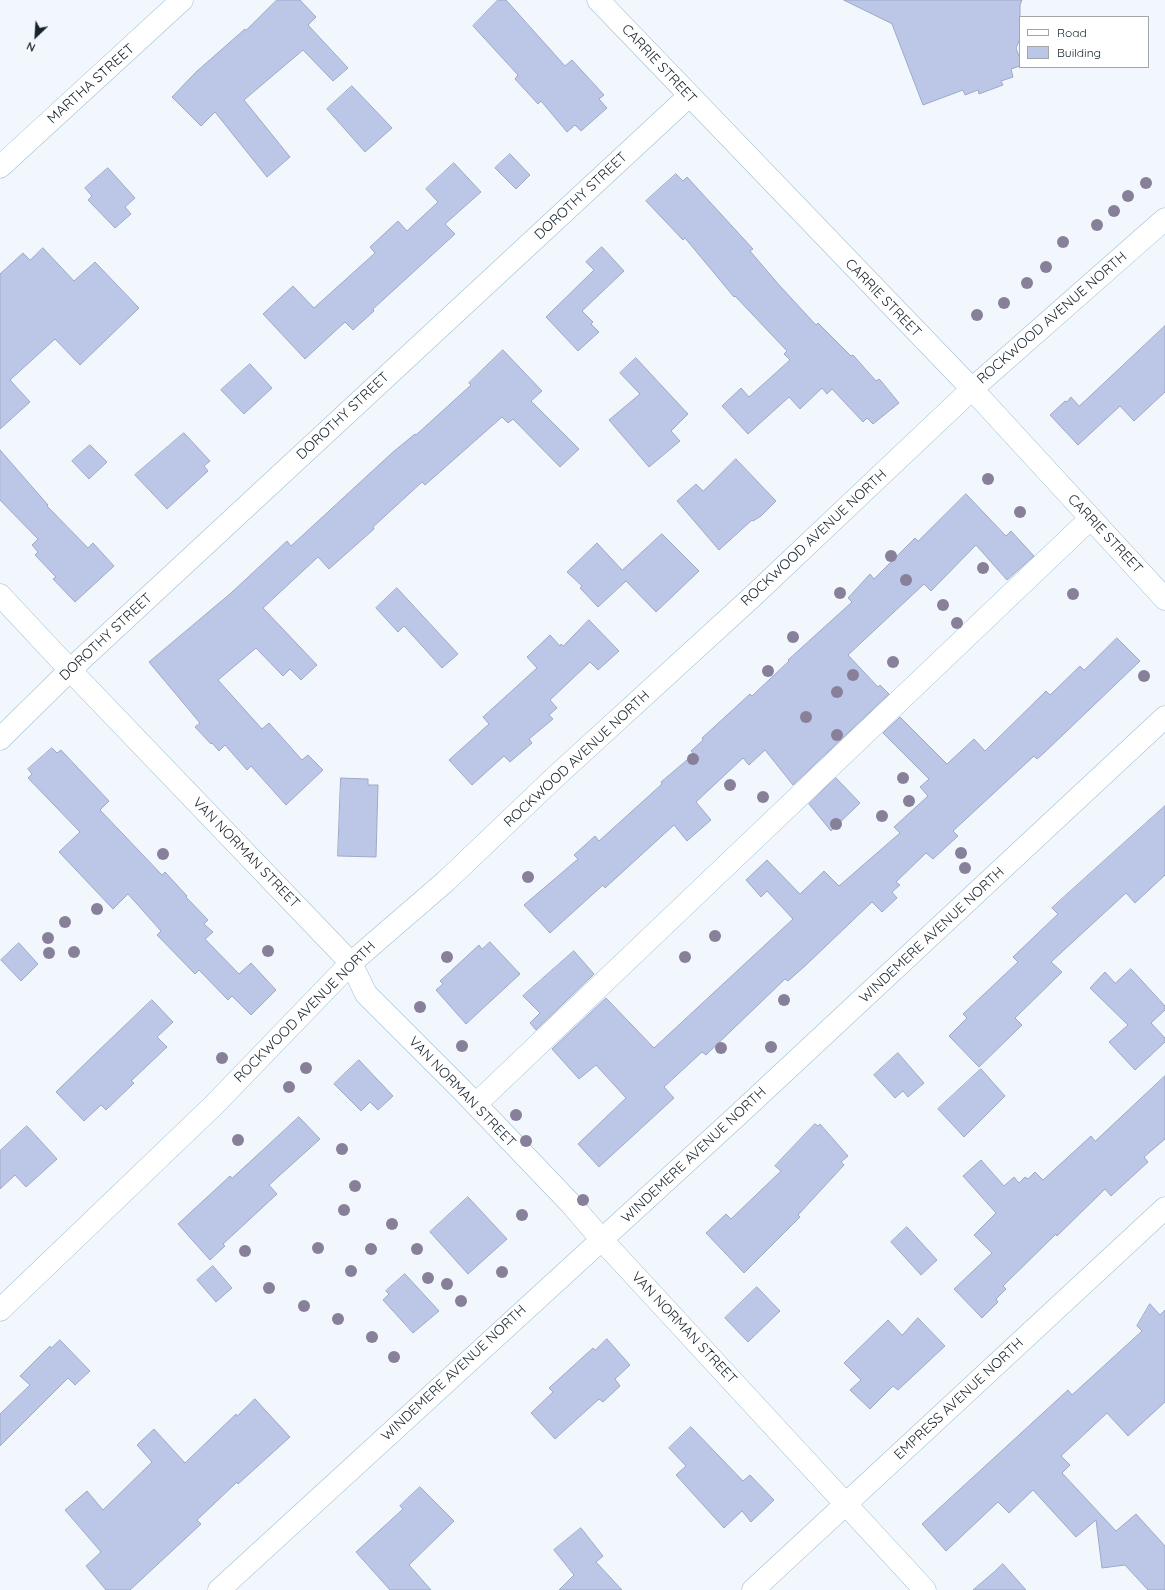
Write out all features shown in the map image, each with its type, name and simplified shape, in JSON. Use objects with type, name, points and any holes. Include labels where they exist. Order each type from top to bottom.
[{"type":"street","name":"MARTHA STREET","points":[[0,167],[182,0]]},
{"type":"street","name":"CARRIE STREET","points":[[598,0],[688,96],[972,389],[1165,599]]},
{"type":"street","name":"DOROTHY STREET","points":[[0,739],[70,670],[688,96]]},
{"type":"street","name":"ROCKWOOD AVENUE NORTH","points":[[0,1310],[214,1105],[351,963],[446,881],[553,779],[790,561],[972,389],[1165,219]]},
{"type":"street","points":[[476,1104],[1090,519]]},
{"type":"street","name":"VAN NORMAN STREET","points":[[0,595],[351,963],[366,994],[476,1104],[572,1205],[602,1240],[925,1590]]},
{"type":"street","name":"WINDEMERE AVENUE NORTH","points":[[219,1590],[580,1257],[602,1240],[964,906],[1165,717]]},
{"type":"street","name":"EMPRESS AVENUE NORTH","points":[[753,1590],[1165,1208]]},
{"type":"building","points":[[277,0],[300,0],[316,17],[308,25],[348,68],[333,81],[303,50],[244,100],[290,157],[267,177],[215,112],[201,126],[172,97],[196,72],[245,29],[246,30]]},
{"type":"building","points":[[498,0],[506,0],[565,66],[572,60],[604,95],[599,99],[607,108],[581,131],[575,125],[567,132],[541,101],[538,104],[515,79],[518,75],[473,26]]},
{"type":"building","points":[[844,0],[1022,0],[1019,16],[1019,41],[1016,48],[1019,56],[1019,66],[1011,69],[1013,77],[1001,81],[1003,85],[979,94],[978,90],[965,95],[963,90],[923,105],[892,24]]},
{"type":"building","points":[[352,86],[392,128],[365,152],[327,109]]},
{"type":"building","points":[[510,154],[530,175],[516,189],[495,168]]},
{"type":"building","points":[[454,163],[481,192],[445,224],[455,234],[373,309],[374,311],[353,330],[345,322],[305,359],[263,314],[293,286],[314,308],[375,253],[370,247],[398,221],[407,231],[438,202],[426,189]]},
{"type":"building","points":[[108,168],[135,198],[125,207],[131,214],[115,228],[88,200],[92,196],[85,188]]},
{"type":"building","points":[[676,174],[683,181],[687,177],[753,249],[750,251],[816,325],[818,323],[851,356],[853,355],[876,381],[879,379],[899,403],[873,424],[867,418],[863,422],[832,389],[827,394],[822,388],[800,409],[789,397],[748,434],[722,406],[741,388],[749,397],[790,360],[784,354],[787,351],[735,296],[734,297],[685,238],[683,240],[646,201]]},
{"type":"building","points":[[602,247],[624,271],[582,311],[593,322],[591,324],[599,332],[578,351],[546,317],[594,270],[586,262]]},
{"type":"building","points":[[43,248],[74,281],[95,262],[139,308],[80,365],[55,339],[10,380],[30,402],[0,429],[0,274],[23,253],[30,260]]},
{"type":"building","points":[[1165,326],[1165,392],[1134,421],[1120,406],[1078,445],[1050,415],[1071,397],[1079,406]]},
{"type":"building","points":[[503,350],[542,391],[531,401],[579,449],[560,467],[513,419],[508,423],[502,417],[425,485],[422,482],[373,527],[374,529],[329,569],[318,557],[263,608],[317,665],[301,680],[290,669],[283,676],[256,648],[218,680],[262,729],[269,723],[302,760],[308,755],[323,770],[286,805],[251,766],[247,770],[225,745],[219,751],[212,743],[211,744],[195,727],[200,723],[149,662],[231,593],[287,541],[291,546],[393,452],[415,434],[416,435],[471,385],[469,383]]},
{"type":"building","points":[[636,358],[688,414],[671,431],[680,441],[649,467],[609,420],[640,394],[620,373]]},
{"type":"building","points":[[250,364],[272,388],[244,414],[221,390]]},
{"type":"building","points":[[184,433],[210,461],[204,466],[208,471],[167,509],[135,475]]},
{"type":"building","points":[[90,445],[107,462],[89,479],[72,461]]},
{"type":"building","points":[[0,450],[48,505],[47,506],[88,548],[93,543],[114,566],[75,602],[53,579],[56,577],[35,555],[38,552],[32,545],[38,539],[0,500]]},
{"type":"building","points":[[736,459],[776,501],[761,516],[753,521],[752,520],[719,550],[677,501],[696,484],[703,491]]},
{"type":"building","points":[[966,494],[1006,536],[1011,531],[1034,556],[1007,580],[976,545],[931,591],[924,584],[848,655],[878,687],[880,685],[889,694],[793,785],[765,750],[749,765],[743,758],[696,802],[711,820],[687,841],[674,825],[605,888],[603,885],[550,933],[524,905],[578,859],[574,855],[595,836],[599,841],[662,784],[661,782],[694,754],[691,751],[703,740],[702,738],[750,694],[752,696],[789,661],[788,660],[852,602],[848,598],[870,574],[874,579],[915,538],[918,541]]},
{"type":"building","points":[[662,534],[699,571],[656,612],[626,581],[598,607],[580,588],[582,586],[567,572],[597,543],[622,570]]},
{"type":"building","points":[[397,588],[458,654],[442,668],[404,626],[398,632],[376,608]]},
{"type":"building","points":[[589,620],[619,651],[598,670],[590,662],[550,700],[557,708],[549,715],[553,719],[529,739],[532,743],[510,762],[504,756],[472,785],[449,760],[489,724],[483,717],[537,668],[527,657],[550,635],[560,646],[561,644],[563,646]]},
{"type":"building","points":[[1117,638],[1140,661],[1044,753],[1037,759],[1034,756],[953,831],[958,836],[933,859],[926,853],[896,882],[900,885],[892,892],[897,898],[882,912],[872,902],[805,966],[788,981],[785,979],[706,1055],[702,1052],[664,1087],[674,1098],[599,1167],[578,1144],[626,1098],[596,1065],[579,1079],[552,1049],[606,998],[654,1048],[793,919],[767,891],[761,897],[746,880],[767,860],[800,894],[824,871],[839,886],[900,833],[894,827],[928,796],[920,787],[929,779],[883,733],[900,717],[947,764],[974,739],[985,751],[1046,691],[1050,695],[1080,666],[1084,670]]},
{"type":"building","points":[[52,748],[57,753],[61,750],[109,801],[100,810],[162,875],[165,872],[208,920],[204,924],[213,932],[205,939],[239,974],[251,963],[276,990],[251,1015],[232,996],[228,1000],[199,970],[195,974],[157,935],[161,931],[128,894],[113,909],[59,852],[80,832],[28,778],[32,774],[28,769]]},
{"type":"building","points":[[341,778],[368,779],[368,785],[378,785],[376,857],[338,856]]},
{"type":"building","points":[[836,778],[860,803],[831,831],[809,804]]},
{"type":"building","points":[[1165,806],[1165,875],[1135,903],[1126,893],[1051,962],[1062,972],[1015,1018],[1022,1025],[979,1067],[949,1036],[967,1018],[963,1014],[1018,962],[1013,957],[1058,914],[1052,908]]},
{"type":"building","points":[[490,942],[520,974],[466,1024],[436,990],[443,984],[440,981],[479,945],[482,949]]},
{"type":"building","points":[[19,943],[38,964],[21,981],[1,960]]},
{"type":"building","points":[[574,951],[594,974],[536,1030],[530,1023],[540,1013],[523,996]]},
{"type":"building","points":[[1131,969],[1165,1006],[1165,1010],[1151,1023],[1165,1038],[1165,1042],[1135,1070],[1109,1042],[1128,1025],[1090,988],[1105,972],[1115,983]]},
{"type":"building","points":[[152,1000],[173,1022],[157,1037],[167,1047],[131,1081],[134,1083],[106,1110],[101,1105],[84,1121],[56,1092]]},
{"type":"building","points":[[898,1053],[924,1083],[908,1097],[903,1091],[895,1098],[874,1075]]},
{"type":"building","points":[[359,1060],[393,1096],[378,1110],[370,1102],[361,1111],[334,1084]]},
{"type":"building","points":[[981,1069],[1005,1096],[964,1137],[938,1109]]},
{"type":"building","points":[[1165,1076],[1165,1139],[1144,1157],[1148,1162],[1111,1196],[1105,1189],[1057,1236],[1056,1234],[1003,1286],[1006,1289],[996,1299],[998,1302],[982,1318],[954,1289],[992,1253],[974,1235],[996,1213],[963,1176],[981,1160],[1004,1186],[1014,1177],[1019,1183],[1025,1177],[1028,1179],[1035,1172],[1043,1180],[1091,1136],[1095,1141]]},
{"type":"building","points":[[299,1117],[320,1139],[269,1185],[277,1194],[223,1244],[225,1246],[210,1260],[178,1224],[230,1176],[232,1178]]},
{"type":"building","points":[[815,1124],[818,1126],[820,1124],[848,1156],[841,1162],[844,1165],[798,1215],[800,1217],[744,1273],[706,1233],[726,1214],[731,1219],[781,1171],[775,1166]]},
{"type":"building","points":[[27,1126],[57,1159],[26,1187],[15,1175],[0,1189],[0,1151]]},
{"type":"building","points":[[468,1197],[507,1239],[468,1274],[430,1232]]},
{"type":"building","points":[[907,1227],[937,1260],[921,1275],[891,1242]]},
{"type":"building","points":[[213,1266],[232,1288],[216,1302],[197,1280]]},
{"type":"building","points":[[405,1274],[439,1311],[413,1333],[383,1300],[389,1294],[386,1291]]},
{"type":"building","points":[[757,1287],[780,1311],[748,1342],[725,1318]]},
{"type":"building","points":[[1150,1304],[1160,1315],[1165,1310],[1165,1402],[1128,1436],[1107,1413],[1061,1456],[1070,1465],[1062,1473],[1116,1531],[1136,1514],[1165,1546],[1165,1590],[1148,1590],[1125,1565],[1102,1568],[1096,1520],[1076,1537],[1033,1490],[1009,1513],[998,1502],[946,1551],[922,1524],[1068,1390],[1072,1395],[1142,1331],[1137,1326]]},
{"type":"building","points":[[918,1318],[945,1346],[898,1390],[893,1386],[870,1409],[850,1390],[861,1380],[844,1363],[888,1320],[902,1335]]},
{"type":"building","points":[[607,1339],[630,1365],[615,1379],[620,1386],[603,1402],[599,1399],[555,1439],[531,1413],[553,1392],[549,1388],[593,1348],[595,1350]]},
{"type":"building","points":[[60,1340],[90,1371],[75,1385],[68,1378],[0,1446],[0,1414],[30,1385],[20,1376],[50,1346],[51,1348]]},
{"type":"building","points":[[255,1399],[290,1437],[238,1484],[237,1482],[197,1520],[201,1524],[130,1590],[106,1590],[86,1566],[101,1552],[65,1510],[87,1491],[103,1510],[152,1462],[137,1445],[154,1429],[185,1463],[236,1414],[237,1416]]},
{"type":"building","points":[[691,1427],[743,1481],[750,1475],[774,1500],[751,1522],[742,1511],[724,1528],[676,1475],[686,1466],[669,1448]]},
{"type":"building","points":[[420,1487],[454,1521],[409,1565],[431,1590],[390,1590],[356,1552],[403,1509],[400,1506]]},
{"type":"building","points":[[581,1528],[603,1556],[596,1562],[622,1590],[559,1590],[574,1575],[554,1550]]},
{"type":"building","points":[[1003,1564],[1026,1590],[973,1590],[994,1572]]}]
